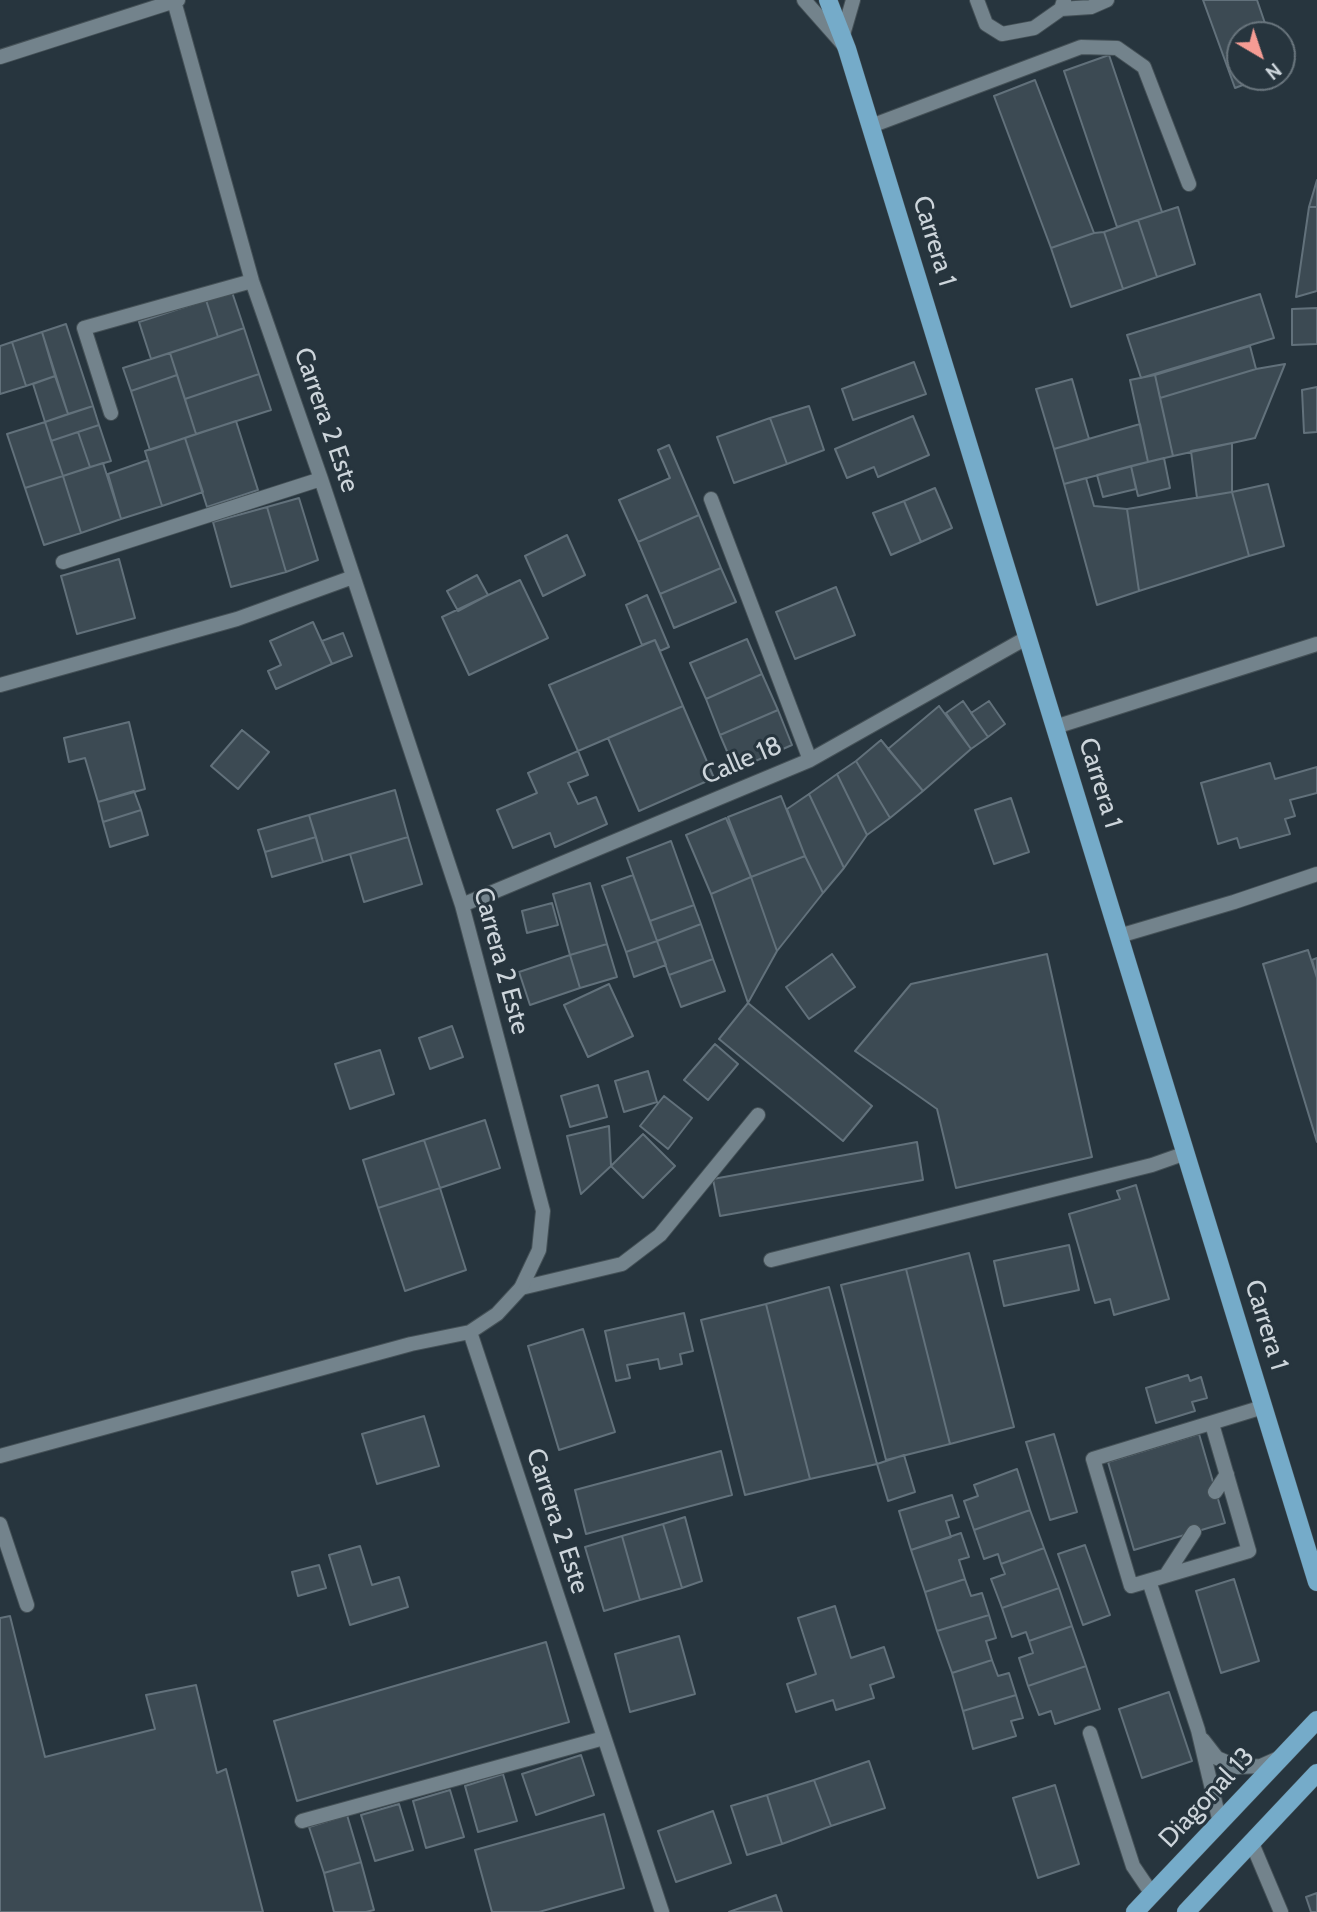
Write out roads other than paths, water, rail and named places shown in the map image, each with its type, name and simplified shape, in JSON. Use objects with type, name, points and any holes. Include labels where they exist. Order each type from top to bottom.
[{"type":"main road","name":"Carrera 1","points":[[828,0],[871,126],[1317,1582]]},
{"type":"main road","name":"Diagonal 13","points":[[1135,1912],[1317,1720]]},
{"type":"main road","points":[[1186,1912],[1317,1773]]},
{"type":"street","points":[[804,0],[845,44]]},
{"type":"street","points":[[845,44],[853,0]]},
{"type":"street","points":[[977,0],[986,24],[1002,34],[1034,28],[1063,4],[1091,7],[1107,0]]},
{"type":"street","points":[[0,57],[176,1]]},
{"type":"street","name":"Carrera 2 Este","points":[[176,1],[252,281],[321,479],[461,905],[543,1211],[539,1250],[521,1288],[497,1314],[470,1332],[662,1912]]},
{"type":"street","points":[[871,126],[1081,47],[1117,48],[1144,67],[1189,184]]},
{"type":"street","points":[[111,413],[84,328],[252,281]]},
{"type":"street","points":[[63,562],[321,479]]},
{"type":"street","points":[[711,499],[810,760]]},
{"type":"street","points":[[0,685],[237,619],[353,577]]},
{"type":"street","name":"Calle 18","points":[[461,905],[810,760],[1028,637]]},
{"type":"street","points":[[1055,727],[1317,644]]},
{"type":"street","points":[[1119,936],[1317,874]]},
{"type":"street","points":[[521,1288],[622,1264],[660,1235],[758,1115]]},
{"type":"street","points":[[771,1260],[1152,1165],[1185,1153]]},
{"type":"street","points":[[0,1456],[411,1344],[470,1332]]},
{"type":"street","points":[[1212,1424],[1249,1551],[1131,1586],[1093,1459],[1155,1444],[1212,1424],[1264,1408]]},
{"type":"street","points":[[1201,1441],[1212,1424]]},
{"type":"street","points":[[1216,1492],[1227,1475]]},
{"type":"street","points":[[1110,1514],[1119,1501]]},
{"type":"street","points":[[0,1524],[27,1605]]},
{"type":"street","points":[[1166,1575],[1194,1532]]},
{"type":"street","points":[[1126,1569],[1134,1550]]},
{"type":"street","points":[[1149,1581],[1198,1730],[1220,1823]]},
{"type":"street","points":[[1198,1730],[1217,1758],[1238,1767],[1261,1766],[1282,1756]]},
{"type":"street","points":[[1090,1733],[1133,1866],[1152,1894]]},
{"type":"street","points":[[302,1821],[604,1738]]},
{"type":"street","points":[[1251,1841],[1281,1912]]}]
